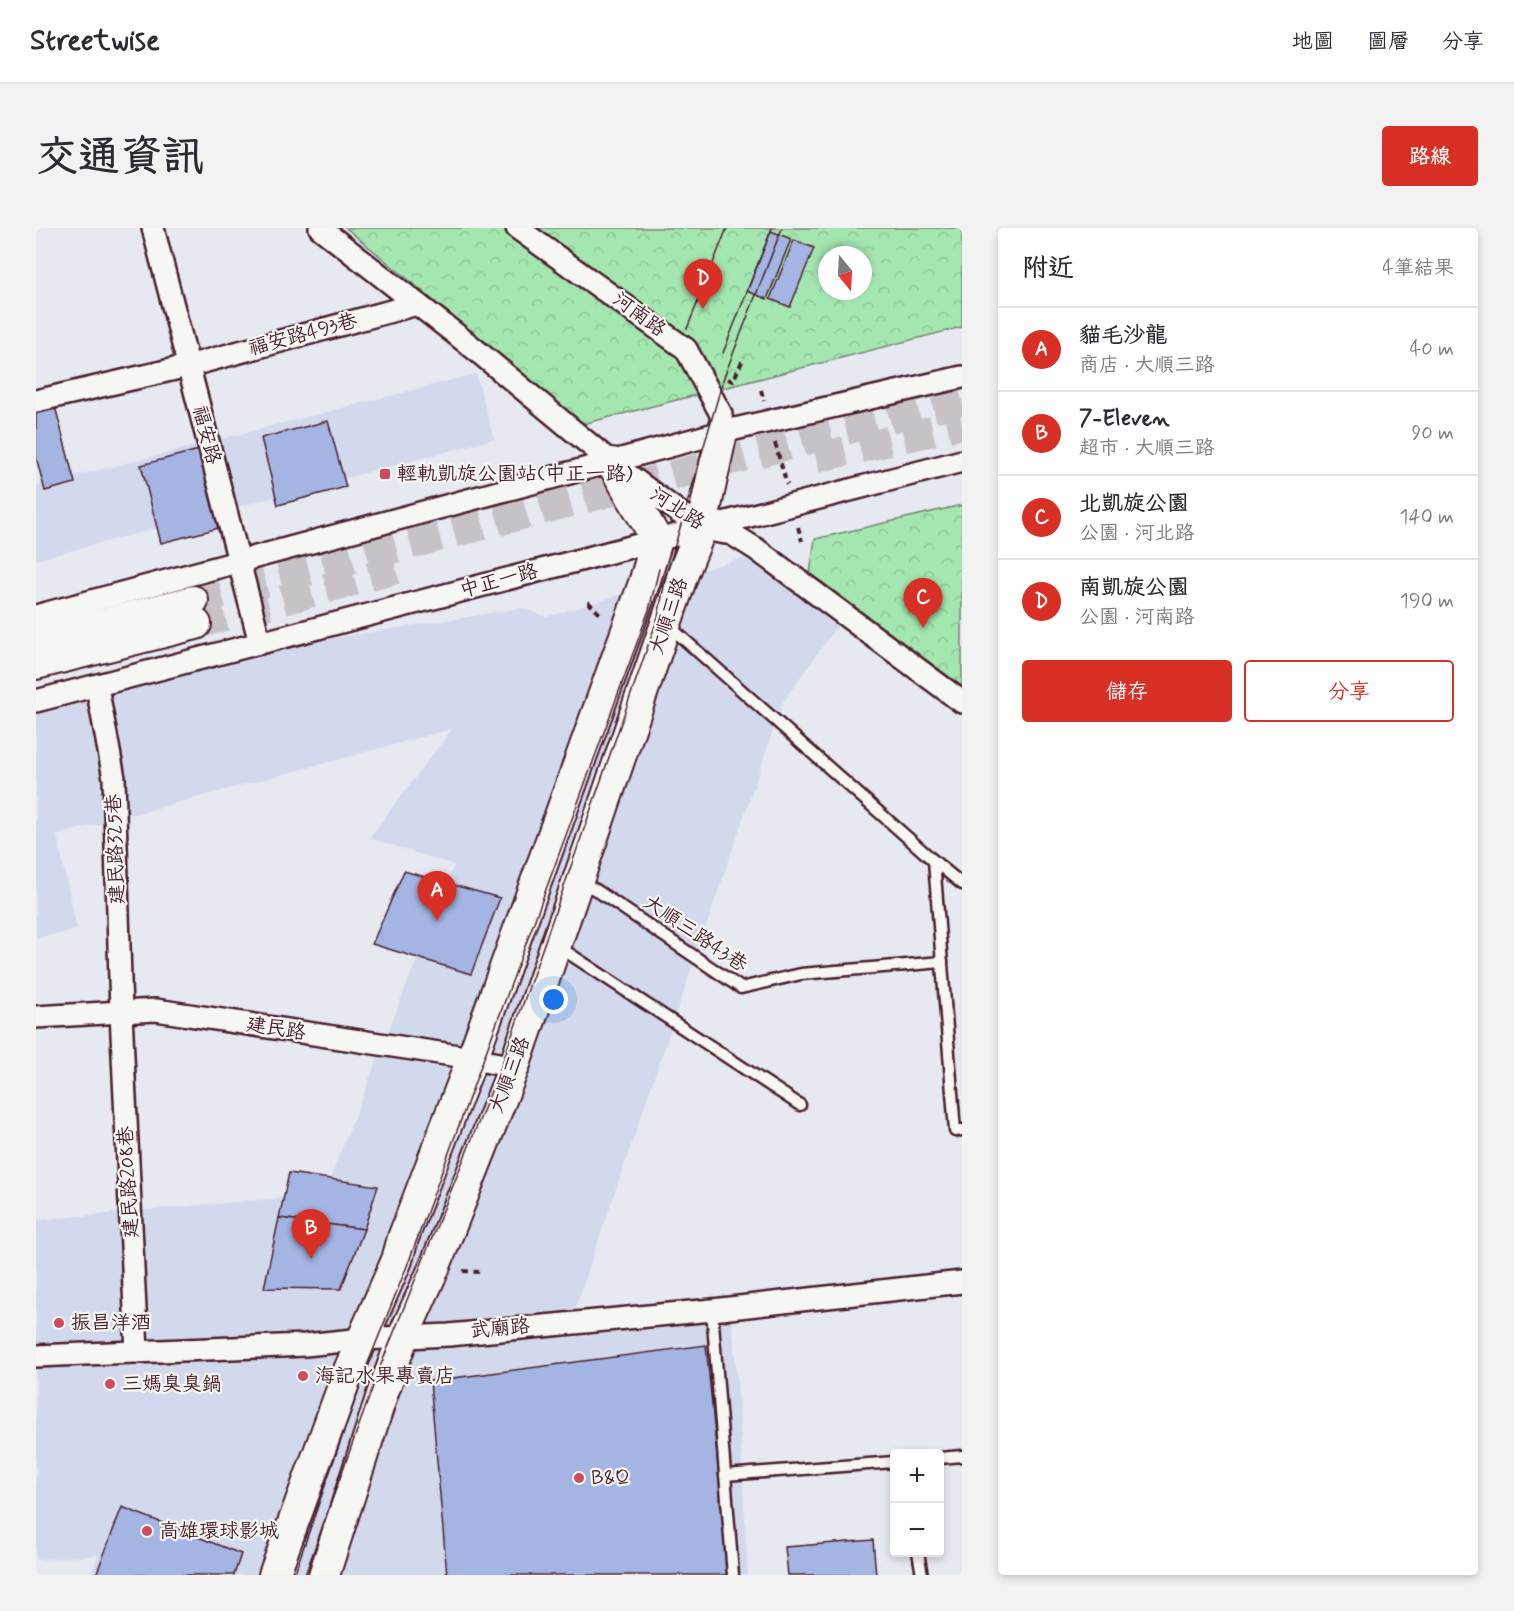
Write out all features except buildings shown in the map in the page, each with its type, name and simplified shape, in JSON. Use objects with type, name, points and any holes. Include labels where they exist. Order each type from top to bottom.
[{"type":"street","name":"福安路","points":[[153,228],[260,643]]},
{"type":"street","name":"河北路","points":[[320,228],[476,350],[612,463],[701,529],[732,534],[756,549],[962,702]]},
{"type":"street","name":"河南路","points":[[517,228],[686,348],[721,414],[722,432]]},
{"type":"street","name":"福安路493巷","points":[[36,401],[188,366],[417,304]]},
{"type":"street","points":[[36,616],[722,432],[962,377]]},
{"type":"street","name":"大順三路","points":[[324,1575],[403,1337],[435,1266],[514,1067],[684,571],[701,529],[722,432]]},
{"type":"street","name":"中正一路","points":[[36,701],[962,461]]},
{"type":"street","points":[[612,463],[657,540]]},
{"type":"street","name":"大順三路","points":[[274,1575],[349,1370],[397,1260],[403,1238],[472,1059],[644,583],[657,540]]},
{"type":"street","points":[[36,641],[194,613],[36,664]]},
{"type":"street","name":"建民路325巷","points":[[97,687],[114,778],[121,1012]]},
{"type":"street","name":"建民路","points":[[36,1017],[156,1010],[514,1067]]},
{"type":"street","name":"建民路208巷","points":[[121,1012],[137,1352]]},
{"type":"street","name":"武廟路","points":[[36,1356],[305,1345],[363,1339],[449,1335],[712,1310],[962,1282]]},
{"type":"lane","points":[[667,624],[962,884]]},
{"type":"lane","points":[[934,861],[956,1131],[962,1130]]},
{"type":"lane","name":"大順三路43巷","points":[[578,881],[596,890],[741,988],[801,974],[942,962]]},
{"type":"lane","points":[[556,945],[800,1105]]},
{"type":"lane","points":[[712,1310],[733,1575]]},
{"type":"lane","points":[[944,1458],[962,1456]]},
{"type":"lane","points":[[725,1475],[890,1462]]},
{"type":"lane","points":[[919,1557],[922,1575]]},
{"type":"path","points":[[733,381],[744,357]]},
{"type":"path","points":[[761,390],[802,541]]},
{"type":"path","points":[[456,1270],[479,1272]]},
{"type":"shaded area","points":[[476,374],[494,439],[36,560],[36,486]]},
{"type":"shaded area","points":[[746,557],[837,626],[783,702],[565,1338],[732,1321],[748,1575],[91,1575],[98,1555],[36,1560],[36,1220],[324,1194],[454,865],[369,838],[452,729],[57,835],[77,930],[36,938],[36,711],[252,651],[523,608],[546,617]]},
{"type":"green space","points":[[346,228],[962,228],[962,327],[583,424]]},
{"type":"green space","points":[[962,505],[962,686],[810,573],[815,539]]},
{"type":"tunnel","points":[[193,601],[962,401]]},
{"type":"tunnel","points":[[816,458],[962,424]]},
{"type":"tunnel","points":[[196,624],[396,569]]},
{"type":"tram line","points":[[687,329],[727,228]]},
{"type":"tram line","points":[[723,353],[772,228]]},
{"type":"tram line","points":[[305,1575],[380,1367],[502,1064],[658,617],[666,576],[724,377],[782,228]]},
{"type":"tram line","points":[[294,1575],[366,1368],[409,1261],[649,610],[659,569]]},
{"type":"place","name":"南凱旋公園","points":[[703,309]]},
{"type":"place","name":"輕軌凱旋公園站(中正一路)","points":[[385,474]]},
{"type":"place","name":"北凱旋公園","points":[[923,628]]},
{"type":"place","name":"貓毛沙龍","points":[[437,921]]},
{"type":"place","name":"7-Eleven","points":[[311,1259]]},
{"type":"place","name":"振昌洋酒","points":[[59,1323]]},
{"type":"place","name":"海記水果專賣店","points":[[303,1376]]},
{"type":"place","name":"三媽臭臭鍋","points":[[110,1384]]},
{"type":"place","name":"B&Q","points":[[579,1478]]},
{"type":"place","name":"高雄環球影城","points":[[147,1531]]}]
